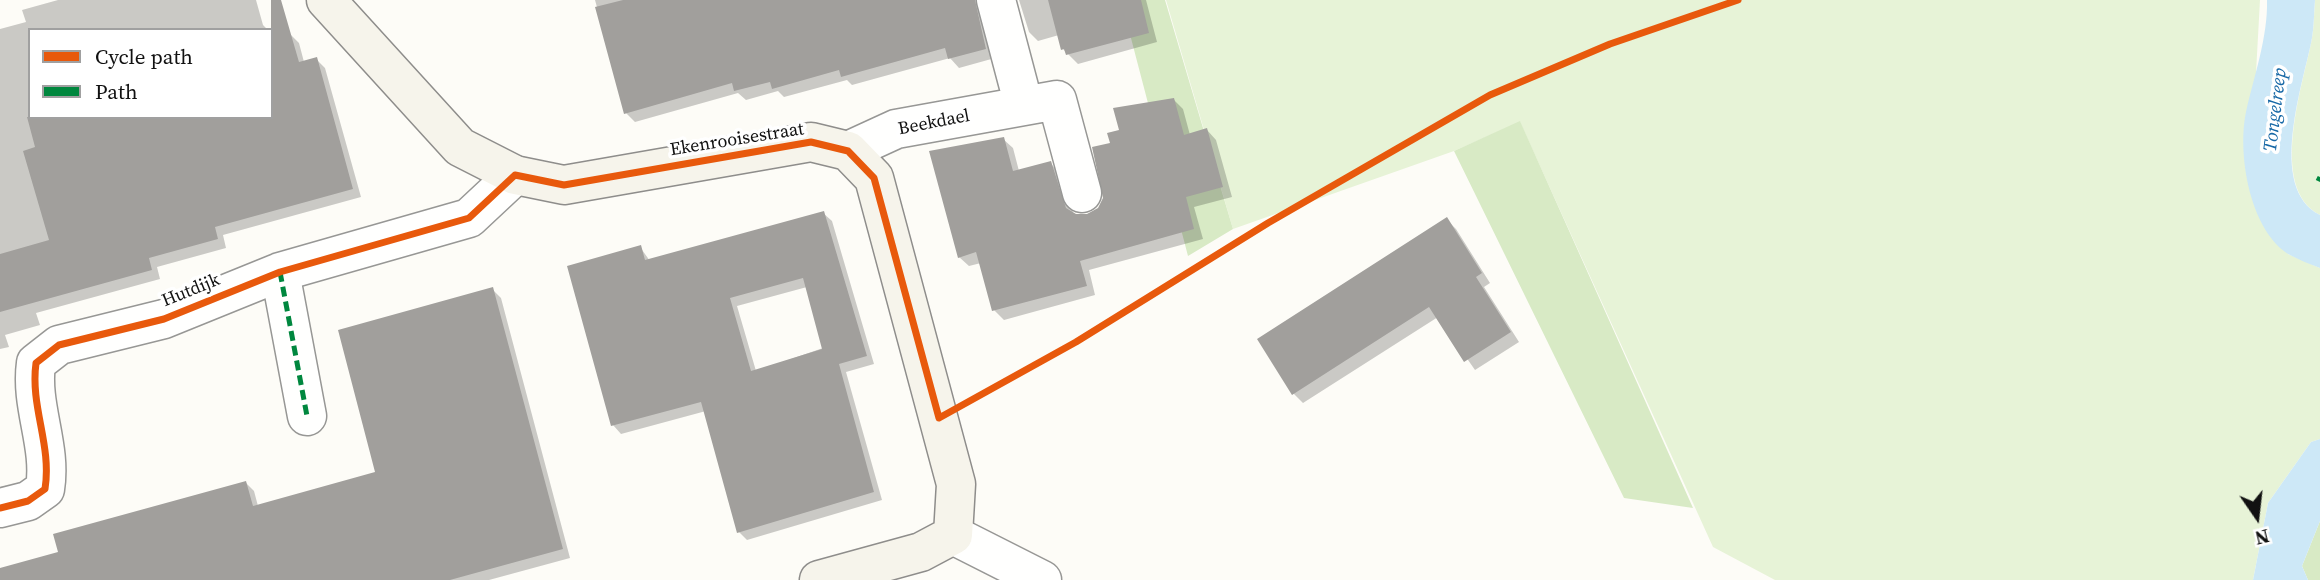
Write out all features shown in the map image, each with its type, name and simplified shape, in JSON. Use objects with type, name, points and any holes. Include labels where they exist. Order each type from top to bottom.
[{"type":"street","points":[[996,0],[1024,106]]},
{"type":"street","name":"Ekenrooisestraat","points":[[329,1],[460,147],[515,175],[564,185],[811,142],[848,151]]},
{"type":"street","name":"Beekdael","points":[[848,151],[896,129],[1057,100],[1082,192]]},
{"type":"street","points":[[848,151],[873,178],[939,418],[956,484],[953,535]]},
{"type":"street","name":"Hutdijk","points":[[0,508],[28,501],[45,489],[49,466],[33,388],[36,363],[59,345],[164,319],[280,272],[469,218],[515,175]]},
{"type":"street","points":[[280,272],[307,416]]},
{"type":"street","points":[[818,580],[921,552],[953,535]]},
{"type":"street","points":[[953,535],[1042,580]]},
{"type":"green space","points":[[1121,0],[1165,0],[1233,229],[1188,256]]},
{"type":"green space","points":[[1166,0],[2260,0],[2256,73],[2288,254],[2320,268],[2320,439],[2311,442],[2268,503],[2253,580],[1775,580],[1713,547],[1520,122],[1454,151],[1233,229]]},
{"type":"green space","points":[[2315,0],[2320,0],[2320,215],[2304,201],[2295,182],[2292,159],[2293,133],[2312,38]]},
{"type":"green space","points":[[1520,121],[1693,508],[1624,498],[1454,151]]},
{"type":"green space","points":[[2320,521],[2320,580],[2308,580],[2302,566]]},
{"type":"water","name":"Tongelreep","points":[[2267,0],[2315,0],[2312,38],[2293,133],[2292,159],[2295,182],[2304,201],[2320,215],[2320,268],[2290,255],[2276,244],[2256,211],[2245,170],[2243,149],[2246,112],[2263,42]]},
{"type":"water","points":[[2320,439],[2320,521],[2302,566],[2308,580],[2253,580],[2268,503],[2311,442]]},
{"type":"building","points":[[271,0],[281,0],[299,62],[317,57],[353,189],[215,227],[218,239],[149,258],[152,270],[0,312],[0,254],[49,240],[23,151],[35,147],[27,117],[273,119]]},
{"type":"building","points":[[623,0],[975,0],[986,49],[948,59],[945,48],[841,77],[839,70],[772,89],[770,82],[734,91],[732,83],[624,114],[595,7]]},
{"type":"building","points":[[1048,0],[1141,0],[1149,33],[1066,55],[1064,49],[1061,50]]},
{"type":"building","points":[[1174,98],[1184,135],[1207,128],[1223,187],[1186,197],[1194,229],[1080,261],[1087,286],[992,311],[976,252],[958,258],[929,151],[1004,137],[1013,171],[1051,161],[1066,208],[1076,214],[1087,214],[1098,208],[1103,198],[1092,147],[1110,143],[1107,133],[1119,130],[1113,108]]},
{"type":"building","points":[[824,211],[867,356],[839,364],[874,492],[737,533],[701,402],[611,426],[567,266],[641,245],[645,260]],"holes":[[[803,278],[822,349],[751,371],[730,298]]]},
{"type":"building","points":[[1447,217],[1482,273],[1476,277],[1511,332],[1464,362],[1429,307],[1292,395],[1257,339]]},
{"type":"building","points":[[493,287],[563,549],[450,580],[0,580],[0,568],[58,552],[53,534],[246,481],[253,506],[375,472],[338,330]]},
{"type":"marked path","points":[[2318,181],[2320,177]]},
{"type":"marked path","points":[[280,272],[307,416]]},
{"type":"cycle path","points":[[0,508],[28,501],[45,489],[46,457],[36,395],[36,363],[59,345],[164,319],[280,272],[469,218],[515,175],[564,185],[811,142],[848,151],[874,178],[939,418],[1076,342],[1268,223],[1490,95],[1610,44],[1738,0]]}]
